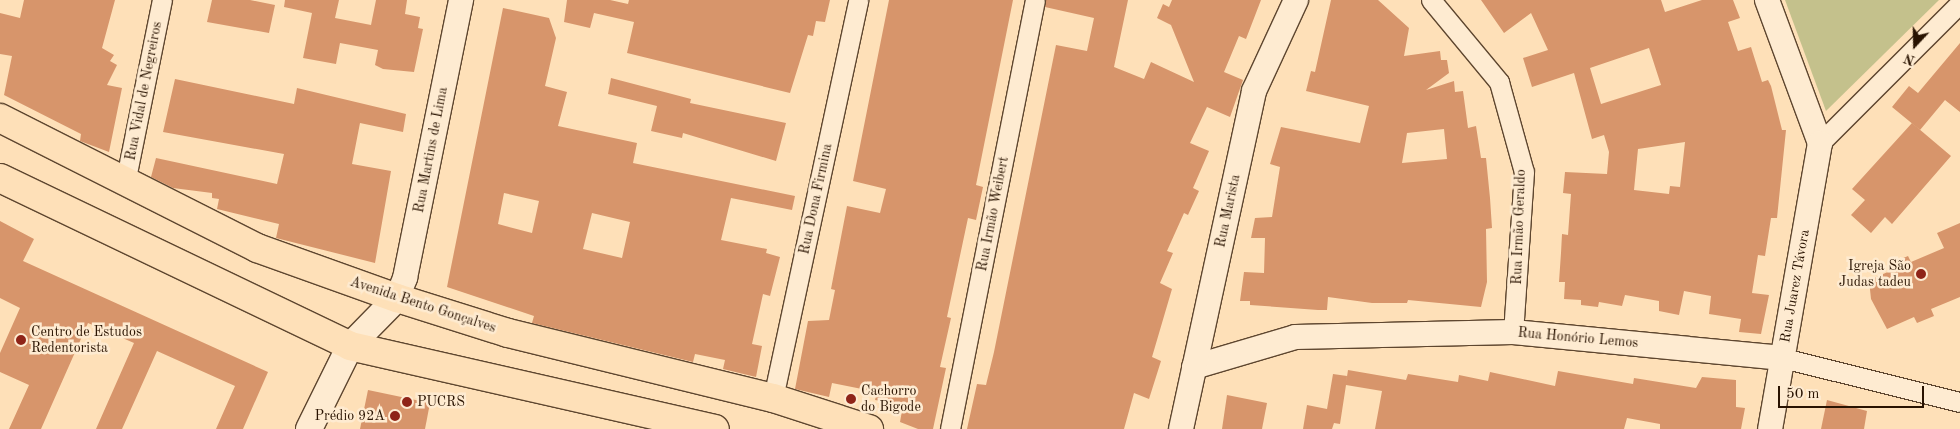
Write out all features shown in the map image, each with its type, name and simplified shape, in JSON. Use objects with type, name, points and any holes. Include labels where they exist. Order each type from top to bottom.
[{"type":"main road","name":"Avenida Bento Gonçalves","points":[[0,118],[256,248],[397,298],[508,333],[774,398],[869,429]]},
{"type":"main road","points":[[0,178],[350,346],[715,429]]},
{"type":"main road","points":[[309,429],[350,346],[397,298]]},
{"type":"street","name":"Rua Vidal de Negreiros","points":[[125,183],[162,0]]},
{"type":"street","name":"Rua Martins de Lima","points":[[397,298],[406,278],[461,0]]},
{"type":"street","name":"Rua Dona Firmina","points":[[774,398],[858,0]]},
{"type":"street","name":"Rua Irmão Weibert","points":[[950,429],[1035,0]]},
{"type":"street","name":"Rua Marista","points":[[1181,429],[1254,91],[1296,0]]},
{"type":"street","name":"Rua Irmão Geraldo","points":[[1431,0],[1499,82],[1524,172],[1513,332]]},
{"type":"street","points":[[1767,0],[1820,143],[1960,3]]},
{"type":"street","name":"Rua Juarez Távora","points":[[1770,429],[1820,143]]},
{"type":"street","name":"Rua Honório Lemos","points":[[1194,367],[1295,336],[1513,332],[1783,358],[1960,402]]},
{"type":"shaded area","points":[[1785,0],[1939,0],[1826,111]]},
{"type":"building","points":[[24,0],[115,0],[102,48],[114,55],[110,61],[117,65],[107,85],[122,88],[109,152],[80,141],[81,134],[4,95],[12,56],[0,54],[0,13],[20,18]]},
{"type":"building","points":[[212,0],[250,0],[275,5],[269,33],[207,22]]},
{"type":"building","points":[[285,0],[339,0],[335,18],[371,25],[376,0],[407,0],[405,14],[420,17],[418,28],[423,29],[414,72],[383,69],[375,65],[378,50],[340,43],[336,64],[303,58],[312,13],[284,7]]},
{"type":"building","points":[[567,0],[610,0],[628,4],[629,0],[830,0],[825,22],[816,21],[813,36],[808,35],[790,93],[627,53],[634,22],[594,13],[590,28],[564,22]]},
{"type":"building","points":[[889,0],[1013,0],[976,185],[983,187],[976,220],[968,218],[947,317],[951,318],[940,367],[946,368],[933,429],[918,429],[900,422],[903,405],[875,400],[877,392],[832,383],[829,397],[795,389],[808,321],[829,320],[835,290],[831,289],[847,206],[880,213],[886,189],[853,181]]},
{"type":"building","points":[[1046,0],[1128,0],[1114,67],[1144,79],[1151,62],[1194,82],[1171,25],[1157,18],[1163,4],[1169,7],[1172,0],[1261,0],[1246,39],[1239,36],[1224,72],[1243,80],[1230,117],[1207,107],[1190,143],[1209,151],[1193,188],[1199,191],[1188,215],[1184,213],[1167,251],[1173,253],[1160,283],[1172,289],[1152,357],[1161,361],[1149,399],[1134,393],[1124,429],[967,429],[977,384],[986,385],[994,352],[1056,45],[1087,51],[1094,18],[1045,7]]},
{"type":"building","points":[[1331,0],[1378,0],[1409,28],[1404,56],[1440,51],[1441,60],[1447,60],[1449,73],[1426,90],[1454,81],[1455,92],[1463,91],[1468,128],[1476,126],[1481,158],[1486,158],[1492,228],[1486,229],[1487,282],[1481,307],[1408,300],[1407,303],[1372,303],[1328,297],[1327,310],[1318,310],[1250,305],[1250,301],[1240,301],[1244,272],[1264,273],[1265,238],[1251,238],[1255,218],[1272,217],[1280,167],[1270,164],[1281,127],[1360,143],[1369,106],[1306,91],[1311,71],[1315,72]],"holes":[[[1444,129],[1447,159],[1402,163],[1407,133]]]},
{"type":"building","points":[[1481,0],[1661,0],[1665,12],[1702,0],[1733,0],[1740,18],[1728,22],[1738,51],[1751,47],[1762,82],[1768,80],[1771,86],[1782,130],[1786,130],[1777,218],[1771,218],[1765,256],[1758,255],[1752,293],[1769,295],[1761,334],[1739,332],[1741,319],[1709,314],[1711,296],[1684,291],[1679,315],[1659,311],[1659,301],[1625,295],[1622,306],[1599,302],[1598,307],[1581,305],[1581,300],[1564,299],[1565,282],[1559,282],[1562,234],[1568,235],[1571,194],[1563,193],[1565,172],[1607,174],[1609,152],[1604,135],[1592,139],[1574,73],[1532,87],[1523,58],[1548,50],[1531,13],[1504,33]],"holes":[[[1649,48],[1661,85],[1601,104],[1590,68]],[[1685,142],[1680,187],[1670,186],[1669,194],[1634,190],[1638,149]]]},
{"type":"building","points":[[503,8],[549,18],[556,38],[545,86],[567,92],[558,126],[637,143],[633,163],[795,196],[792,210],[731,198],[721,240],[767,249],[766,253],[780,257],[770,296],[763,294],[752,344],[762,346],[756,377],[723,369],[725,360],[695,354],[693,362],[532,323],[534,316],[447,287]],"holes":[[[504,193],[539,201],[532,233],[498,224]],[[592,213],[630,222],[622,258],[583,249]]]},
{"type":"building","points":[[1960,43],[1960,112],[1945,100],[1920,130],[1892,107],[1909,86],[1918,93]]},
{"type":"building","points":[[611,78],[691,99],[690,103],[786,123],[776,161],[683,133],[682,138],[651,131],[657,106],[608,94]]},
{"type":"building","points":[[175,79],[294,104],[297,88],[406,114],[403,132],[360,123],[352,164],[391,171],[375,263],[276,238],[279,224],[217,209],[219,199],[212,198],[212,193],[173,188],[151,177],[156,158],[277,184],[284,154],[163,132]]},
{"type":"building","points":[[1912,123],[1951,156],[1892,224],[1885,217],[1871,233],[1851,215],[1865,200],[1852,189]]},
{"type":"building","points":[[0,221],[34,239],[23,261],[268,372],[243,429],[216,429],[235,386],[157,351],[122,429],[96,429],[134,343],[88,323],[41,429],[9,429],[29,385],[0,372],[0,353],[20,308],[0,298]]},
{"type":"building","name":"Igreja São Judas tadeu","points":[[1960,223],[1960,297],[1931,309],[1934,316],[1917,323],[1914,317],[1887,329],[1871,299],[1869,280],[1895,269],[1892,263],[1908,256],[1911,262],[1944,248],[1937,233]]},
{"type":"building","points":[[1348,370],[1406,380],[1408,374],[1458,382],[1459,375],[1488,381],[1490,372],[1555,386],[1558,371],[1633,384],[1634,378],[1696,388],[1702,377],[1736,380],[1736,407],[1745,408],[1741,429],[1660,429],[1660,424],[1627,418],[1624,429],[1375,429],[1382,391],[1346,385],[1340,424],[1334,423],[1332,429],[1303,429],[1307,405],[1327,409],[1333,374],[1347,376],[1346,383]]},
{"type":"building","name":"Prédio 92A","points":[[368,390],[430,403],[425,429],[360,429]]},
{"type":"building","points":[[1227,395],[1267,403],[1262,429],[1222,429]]},
{"type":"building","points":[[1827,400],[1867,411],[1864,429],[1821,429]]},
{"type":"place","name":"Igreja São Judas tadeu","points":[[1921,274]]},
{"type":"place","name":"Centro de Estudos Redentorista","points":[[21,340]]},
{"type":"place","name":"Cachorro do Bigode","points":[[851,399]]},
{"type":"place","name":"PUCRS","points":[[407,402]]},
{"type":"place","name":"Prédio 92A","points":[[395,416]]}]
